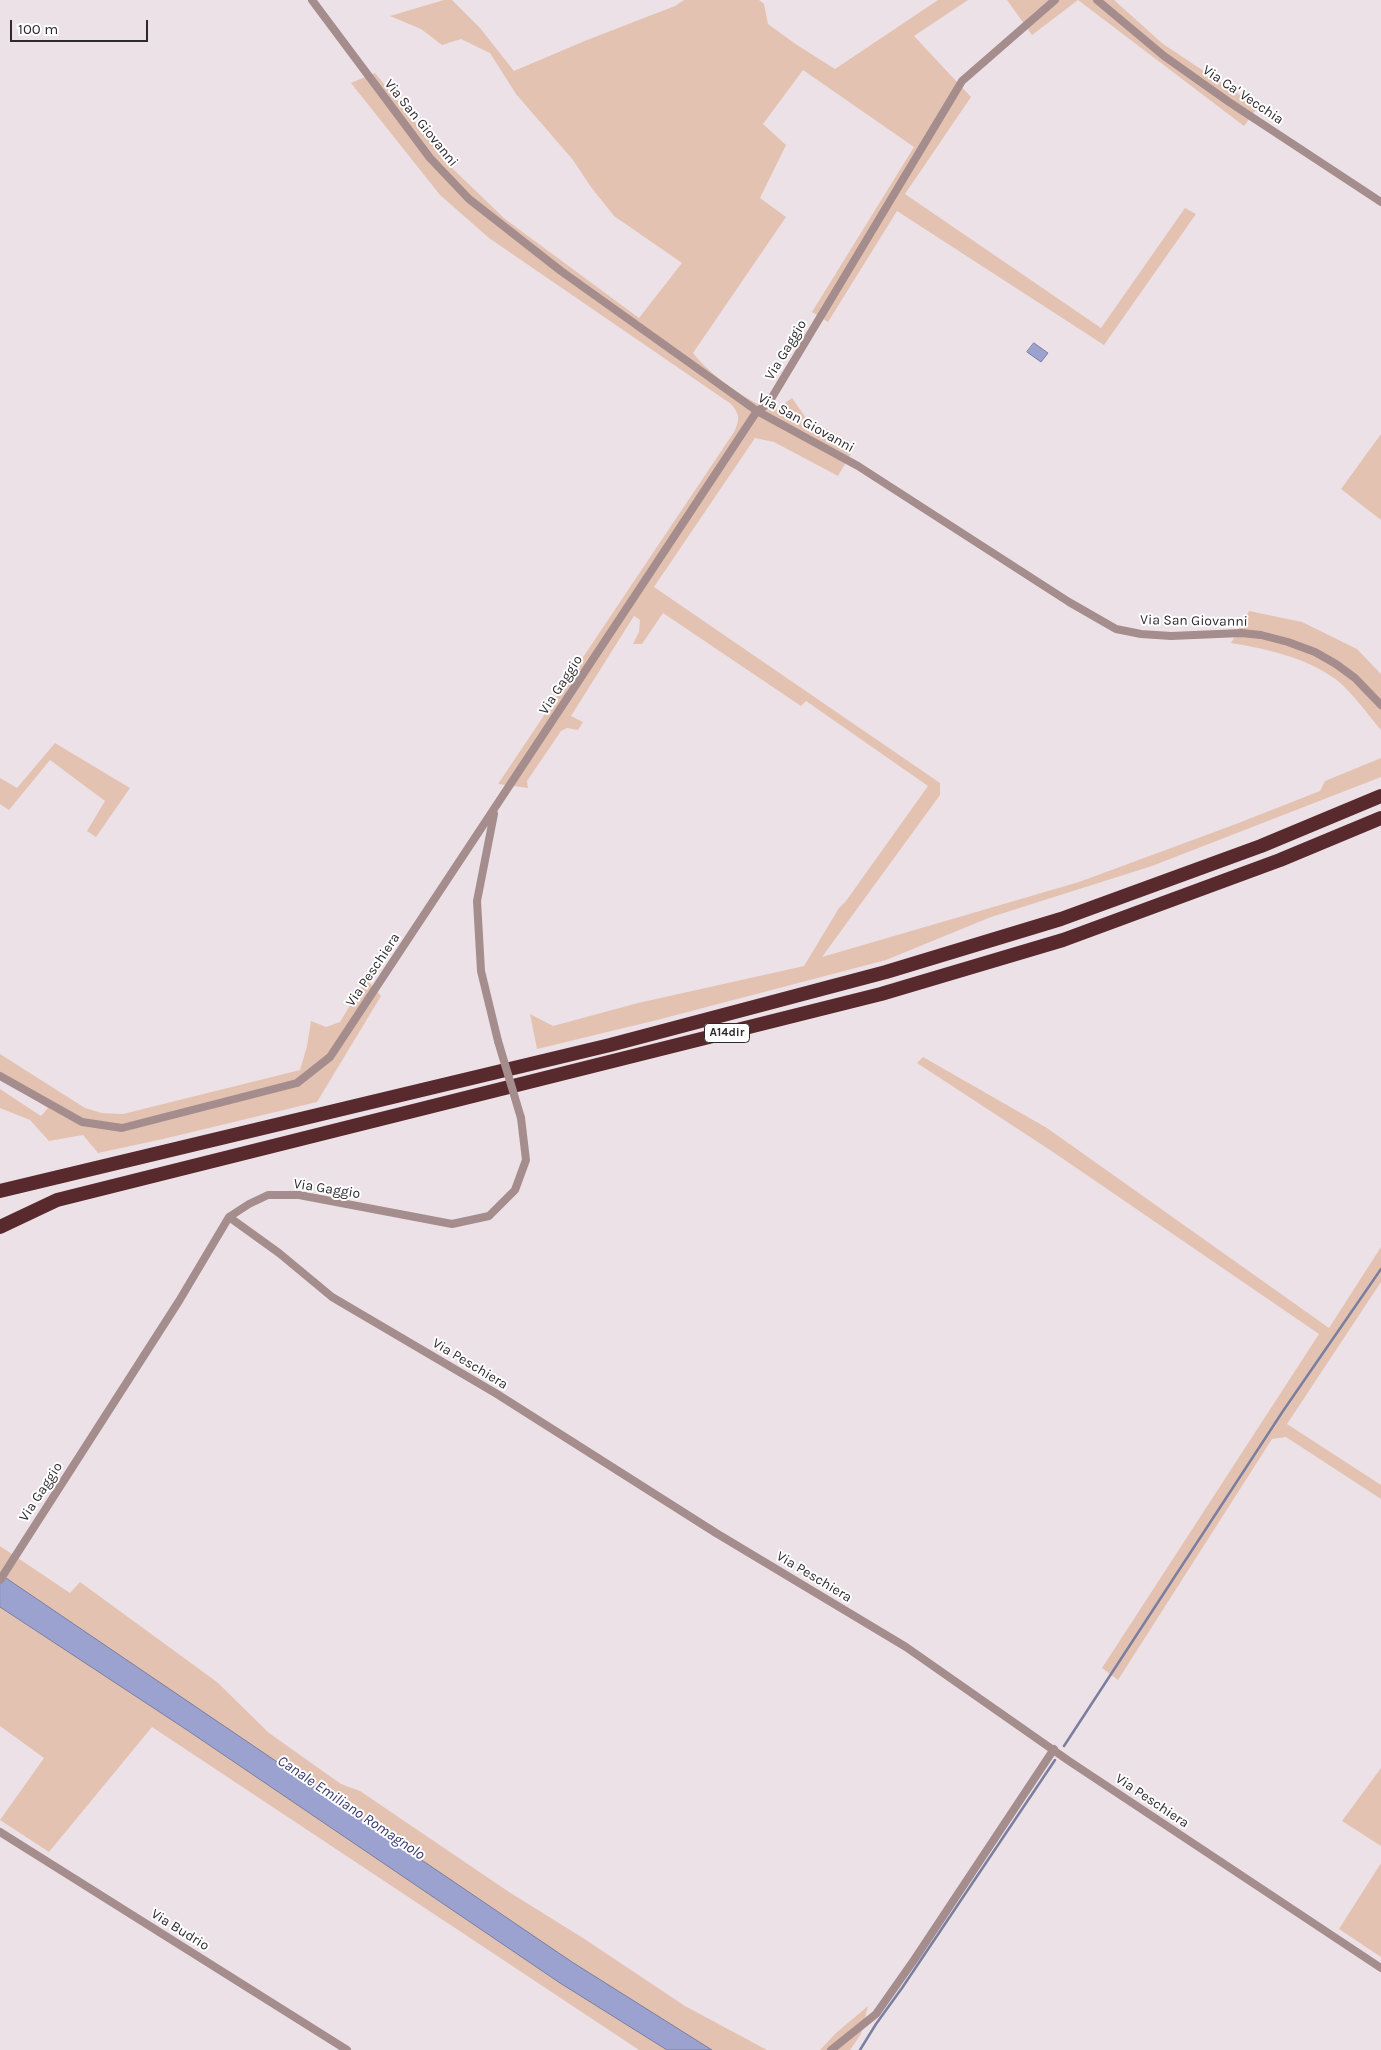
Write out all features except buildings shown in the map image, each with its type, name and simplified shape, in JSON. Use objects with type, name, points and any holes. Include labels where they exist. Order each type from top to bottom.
[{"type":"highway","name":"A14dir","points":[[0,1192],[610,1045],[886,972],[1061,919],[1262,846],[1381,796]]},
{"type":"highway","name":"A14dir","points":[[0,1227],[58,1200],[881,994],[1044,946],[1280,860],[1381,818]]},
{"type":"street","name":"Via San Giovanni","points":[[312,0],[430,158],[469,198],[600,300],[758,411],[858,466],[1069,602],[1116,629],[1140,634],[1170,636],[1241,633],[1261,635],[1288,642],[1315,652],[1336,664],[1355,678],[1381,705]]},
{"type":"street","name":"Via Gaggio","points":[[484,825],[758,411],[768,404],[962,81],[1055,0]]},
{"type":"street","name":"Via Ca' Vecchia","points":[[1097,0],[1164,56],[1229,102],[1381,202]]},
{"type":"street","name":"Via Gaggio","points":[[0,1580],[179,1301],[230,1217],[249,1204],[268,1195],[299,1195],[452,1224],[489,1216],[514,1190],[526,1160],[521,1118],[498,1041],[481,971],[477,901],[495,808]]},
{"type":"street","name":"Via Peschiera","points":[[0,1076],[82,1122],[122,1128],[298,1083],[330,1057],[484,825]]},
{"type":"street","name":"Via Peschiera","points":[[230,1217],[332,1297],[497,1394],[716,1533],[906,1647],[1054,1749],[1381,1968]]},
{"type":"street","points":[[831,2050],[876,2014],[920,1952],[1054,1749]]},
{"type":"street","name":"Via Budrio","points":[[0,1832],[347,2050]]},
{"type":"shaded area","points":[[444,0],[452,0],[480,28],[514,71],[675,6],[684,0],[759,0],[764,4],[768,24],[835,69],[938,0],[968,0],[914,36],[971,97],[905,194],[1101,328],[1185,208],[1196,214],[1104,345],[897,211],[828,322],[812,312],[914,147],[803,70],[763,124],[786,145],[760,198],[786,217],[693,353],[719,379],[753,401],[774,411],[792,398],[806,418],[856,445],[838,476],[774,442],[755,438],[654,587],[940,783],[940,795],[822,957],[1079,882],[1320,791],[1325,781],[1381,758],[1381,777],[1152,866],[991,917],[886,960],[657,1020],[537,1049],[530,1014],[553,1026],[638,1003],[804,966],[839,908],[846,901],[928,786],[806,701],[801,706],[663,613],[642,644],[633,644],[639,632],[640,620],[634,616],[571,716],[583,722],[578,730],[567,728],[561,731],[527,781],[528,788],[498,784],[734,432],[738,417],[731,404],[489,238],[440,195],[351,83],[375,73],[454,170],[505,219],[639,318],[682,263],[614,216],[573,160],[516,94],[490,53],[461,39],[442,45],[421,29],[390,16]]},
{"type":"shaded area","points":[[1007,0],[1078,0],[1032,35]]},
{"type":"shaded area","points":[[1078,0],[1114,0],[1163,44],[1258,107],[1244,126]]},
{"type":"shaded area","points":[[1381,434],[1381,520],[1341,489]]},
{"type":"shaded area","points":[[1249,611],[1302,622],[1357,649],[1381,674],[1381,730],[1340,682],[1322,671],[1285,655],[1231,643]]},
{"type":"shaded area","points":[[55,743],[130,788],[96,837],[87,831],[105,801],[50,760],[9,810],[0,804],[0,778],[17,788]]},
{"type":"shaded area","points":[[366,979],[381,996],[317,1102],[98,1153],[83,1135],[49,1141],[30,1120],[0,1108],[0,1089],[41,1116],[48,1108],[0,1078],[0,1054],[85,1108],[102,1113],[123,1114],[300,1070],[307,1046],[311,1021],[326,1027],[340,1022]]},
{"type":"shaded area","points":[[923,1057],[1047,1128],[1329,1328],[1381,1247],[1381,1282],[1287,1424],[1381,1485],[1381,1499],[1286,1437],[1272,1439],[1118,1680],[1102,1668],[1319,1334],[1056,1154],[917,1063]]},
{"type":"shaded area","points":[[0,1546],[70,1593],[80,1582],[217,1682],[269,1733],[341,1784],[360,1791],[509,1892],[583,1938],[685,2006],[767,2050],[639,2050],[152,1727],[49,1852],[0,1820],[44,1758],[0,1726]]},
{"type":"shaded area","points":[[1381,1768],[1381,1846],[1342,1821]]},
{"type":"shaded area","points":[[1381,1863],[1381,1957],[1339,1929]]},
{"type":"shaded area","points":[[868,2006],[861,2034],[850,2050],[820,2050],[836,2033]]},
{"type":"water","points":[[1034,343],[1048,353],[1041,362],[1027,352]]},
{"type":"water","points":[[0,1574],[572,1962],[712,2050],[667,2050],[560,1983],[187,1730],[0,1607]]},
{"type":"waterway","points":[[1064,1746],[1283,1411],[1381,1269]]},
{"type":"waterway","points":[[860,2050],[1055,1760]]},
{"type":"water label","name":"Canale Emiliano Romagnolo","points":[[351,1808]]}]
